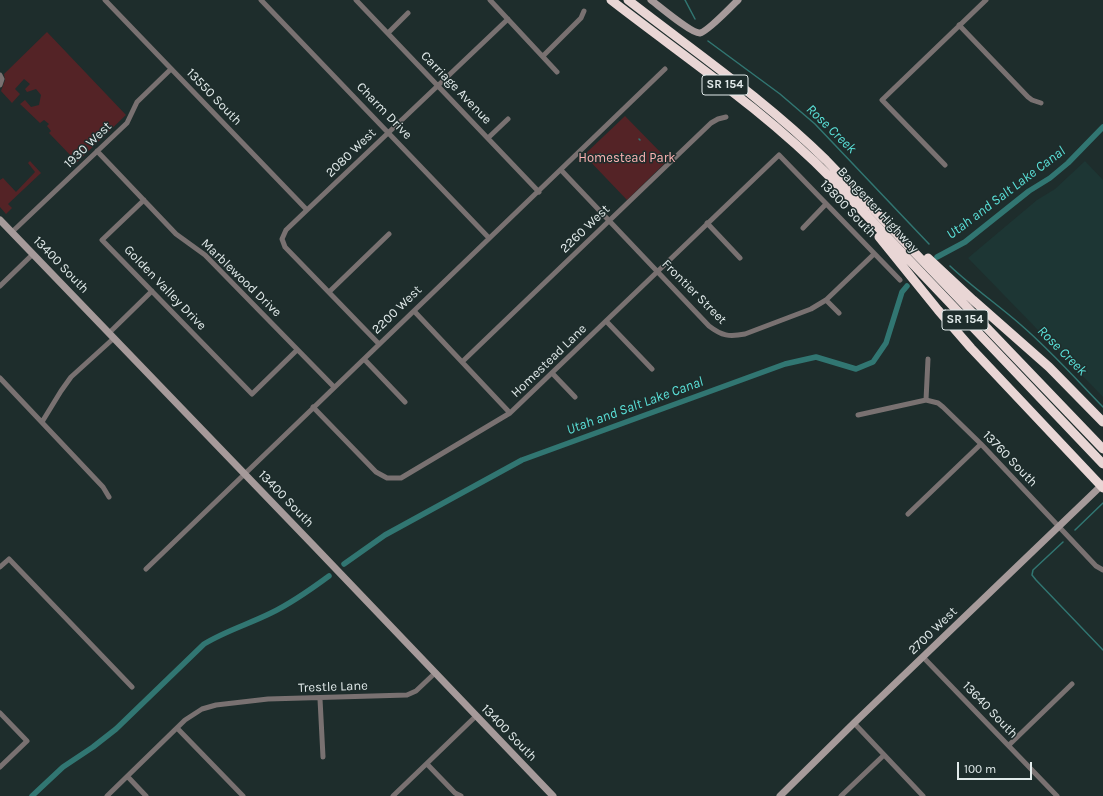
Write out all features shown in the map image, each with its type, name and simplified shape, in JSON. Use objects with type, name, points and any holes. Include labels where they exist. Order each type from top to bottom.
[{"type":"highway","name":"Bangerter Highway","points":[[611,0],[751,105],[790,138],[832,179],[1101,462]]},
{"type":"highway","name":"Bangerter Highway","points":[[628,0],[770,110],[813,147],[1103,449]]},
{"type":"highway","points":[[832,179],[953,327],[1011,392],[1102,486]]},
{"type":"highway","points":[[859,195],[961,290],[1049,367],[1103,422]]},
{"type":"street","name":"13550 South","points":[[105,0],[307,210]]},
{"type":"street","name":"Charm Drive","points":[[261,0],[489,238]]},
{"type":"street","name":"Carriage Avenue","points":[[356,0],[539,192]]},
{"type":"street","points":[[490,0],[557,72]]},
{"type":"street","points":[[651,0],[689,29],[702,33],[738,0]]},
{"type":"street","points":[[945,165],[882,100],[984,1]]},
{"type":"street","points":[[543,56],[581,18],[584,11]]},
{"type":"street","points":[[388,33],[408,13]]},
{"type":"street","name":"2080 West","points":[[329,292],[285,247],[282,239],[286,230],[508,19]]},
{"type":"street","points":[[959,26],[1028,97],[1041,103]]},
{"type":"street","name":"1930 West","points":[[12,232],[126,123],[137,102],[171,69]]},
{"type":"street","name":"2200 West","points":[[146,569],[665,69]]},
{"type":"street","points":[[0,75],[2,79],[0,85]]},
{"type":"street","name":"2260 West","points":[[462,362],[711,123],[726,117]]},
{"type":"street","points":[[488,138],[508,119]]},
{"type":"street","name":"Marblewood Drive","points":[[97,151],[176,234],[205,255],[334,388]]},
{"type":"street","name":"13800 South","points":[[779,155],[900,280]]},
{"type":"street","name":"Homestead Lane","points":[[313,407],[376,472],[387,478],[401,478],[510,413],[779,155]]},
{"type":"street","name":"Frontier Street","points":[[561,170],[709,326],[725,335],[734,336],[745,334],[811,309],[826,300],[874,254]]},
{"type":"street","name":"Golden Valley Drive","points":[[144,200],[102,240],[252,394],[297,350]]},
{"type":"street","points":[[803,228],[826,204]]},
{"type":"street","name":"13400 South","points":[[0,220],[553,796]]},
{"type":"street","points":[[707,223],[740,258]]},
{"type":"street","points":[[379,344],[329,292],[389,234]]},
{"type":"street","points":[[0,286],[33,254]]},
{"type":"street","points":[[42,422],[71,377],[152,291]]},
{"type":"street","points":[[826,300],[839,312]]},
{"type":"street","points":[[414,311],[510,413]]},
{"type":"street","points":[[606,321],[652,369]]},
{"type":"street","points":[[364,359],[404,402]]},
{"type":"street","points":[[858,415],[926,400],[928,359]]},
{"type":"street","points":[[552,373],[575,396]]},
{"type":"street","points":[[0,378],[103,487],[109,497]]},
{"type":"street","name":"13760 South","points":[[926,400],[932,401],[943,407],[981,444],[1096,566],[1103,570]]},
{"type":"street","points":[[908,514],[981,444]]},
{"type":"street","name":"2700 West","points":[[780,796],[854,723],[1102,486]]},
{"type":"street","points":[[0,567],[9,558],[132,687]]},
{"type":"street","name":"13640 South","points":[[923,657],[1057,796]]},
{"type":"street","name":"Trestle Lane","points":[[108,796],[177,728],[196,712],[209,706],[268,699],[320,699],[407,695],[416,691],[435,673]]},
{"type":"street","points":[[1009,745],[1072,684]]},
{"type":"street","points":[[320,699],[324,757]]},
{"type":"street","points":[[0,713],[27,741],[0,767]]},
{"type":"street","points":[[393,796],[476,716]]},
{"type":"street","points":[[854,723],[923,796]]},
{"type":"street","points":[[177,728],[243,796]]},
{"type":"street","points":[[842,796],[884,755]]},
{"type":"street","points":[[427,764],[455,793],[461,796]]},
{"type":"street","points":[[128,777],[146,796]]},
{"type":"shaded area","points":[[1085,161],[1103,180],[1103,397],[968,258],[1037,200],[1055,189]]},
{"type":"green space","points":[[47,32],[126,115],[73,166],[70,162],[73,158],[49,133],[51,131],[47,126],[49,124],[44,120],[40,123],[20,104],[25,100],[31,107],[39,105],[41,95],[36,89],[27,92],[25,89],[30,84],[24,79],[15,89],[20,94],[12,103],[1,91],[5,80],[4,74]]},
{"type":"green space","name":"Homestead Park","points":[[625,116],[668,160],[627,200],[584,155]]},
{"type":"green space","points":[[30,161],[41,173],[8,204],[12,208],[6,214],[0,207],[0,180],[3,178],[16,192],[35,172],[28,163]]},
{"type":"waterway","name":"Rose Creek","points":[[685,0],[695,19]]},
{"type":"waterway","name":"Rose Creek","points":[[708,41],[780,94],[815,124],[929,244]]},
{"type":"waterway","name":"Utah and Salt Lake Canal","points":[[937,257],[965,242],[1029,191],[1050,178],[1068,163],[1103,127]]},
{"type":"waterway","name":"Rose Creek","points":[[950,266],[1032,335],[1103,407]]},
{"type":"waterway","name":"Utah and Salt Lake Canal","points":[[344,564],[385,535],[522,460],[785,364],[816,357],[856,369],[873,362],[886,343],[902,292],[907,286]]},
{"type":"waterway","name":"Rose Creek","points":[[1075,530],[1103,503]]},
{"type":"waterway","name":"Rose Creek","points":[[1063,542],[1033,570],[1032,575],[1103,650]]},
{"type":"waterway","name":"Utah and Salt Lake Canal","points":[[32,796],[63,767],[93,747],[116,729],[204,644],[220,635],[279,609],[301,596],[329,576]]}]
